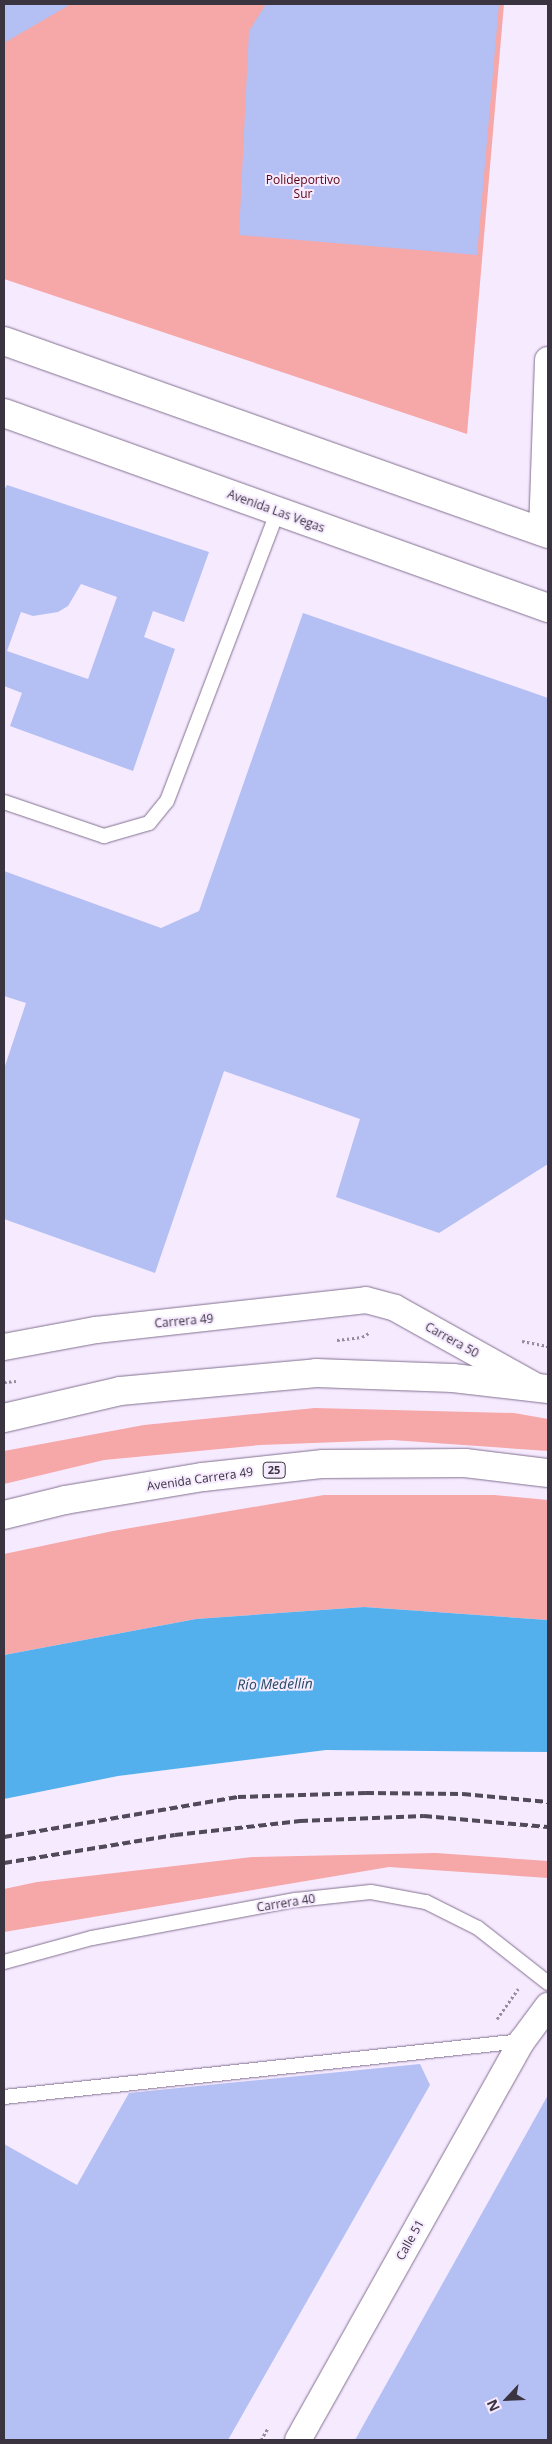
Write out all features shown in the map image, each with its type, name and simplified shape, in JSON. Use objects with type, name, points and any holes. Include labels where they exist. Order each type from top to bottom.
[{"type":"main road","points":[[4,341],[545,533]]},
{"type":"main road","name":"Avenida Las Vegas","points":[[4,413],[548,608]]},
{"type":"main road","points":[[4,1418],[120,1391],[316,1373],[453,1378],[542,1388]]},
{"type":"main road","name":"Avenida Carrera 49","points":[[4,1514],[65,1500],[203,1477],[323,1464],[465,1463],[548,1473]]},
{"type":"street","points":[[545,533],[548,360]]},
{"type":"street","name":"Carrera 49","points":[[4,1347],[96,1330],[366,1300]]},
{"type":"street","name":"Carrera 50","points":[[366,1300],[395,1308],[542,1388]]},
{"type":"street","points":[[522,2041],[548,2006]]},
{"type":"street","name":"Calle 51","points":[[298,2440],[522,2041]]},
{"type":"lane","points":[[4,802],[104,836],[149,823],[166,801],[278,511]]},
{"type":"lane","name":"Carrera 40","points":[[4,1962],[102,1936],[296,1900],[371,1892],[426,1902],[478,1928],[548,1983]]},
{"type":"lane","points":[[4,2097],[522,2041]]},
{"type":"green space","name":"Polideportivo Sur","points":[[4,4],[504,4],[467,434],[4,279]]},
{"type":"green space","points":[[315,1408],[514,1413],[548,1419],[548,1451],[392,1440],[260,1445],[104,1460],[4,1484],[4,1451],[144,1425]]},
{"type":"green space","points":[[324,1495],[494,1495],[548,1500],[548,1620],[364,1607],[196,1619],[4,1655],[4,1554],[113,1531]]},
{"type":"green space","points":[[436,1853],[548,1861],[548,1878],[389,1867],[4,1932],[4,1889],[37,1882],[252,1857]]},
{"type":"water","name":"Río Medellín","points":[[364,1607],[548,1620],[548,1752],[326,1750],[118,1776],[4,1799],[4,1655],[196,1619]]},
{"type":"building","points":[[4,4],[71,4],[4,43]]},
{"type":"building","points":[[266,4],[499,4],[477,255],[239,235],[249,31]]},
{"type":"building","points":[[7,485],[209,552],[184,622],[153,611],[144,637],[175,649],[133,771],[10,726],[22,693],[4,686],[4,490]],"holes":[[[81,584],[117,597],[88,679],[7,651],[21,612],[33,616],[58,612],[68,606]]]},
{"type":"building","points":[[303,613],[548,698],[548,1164],[439,1233],[336,1197],[360,1119],[224,1071],[155,1273],[4,1219],[4,1069],[26,1003],[4,996],[4,871],[161,928],[199,911]]},
{"type":"building","points":[[420,2064],[430,2085],[228,2440],[4,2440],[4,2144],[77,2185],[129,2093]]},
{"type":"building","points":[[548,2095],[548,2440],[355,2440]]},
{"type":"railway","points":[[4,1837],[238,1797],[366,1793],[463,1794],[548,1802]]},
{"type":"railway","points":[[4,1863],[175,1835],[300,1821],[424,1816],[548,1827]]}]
